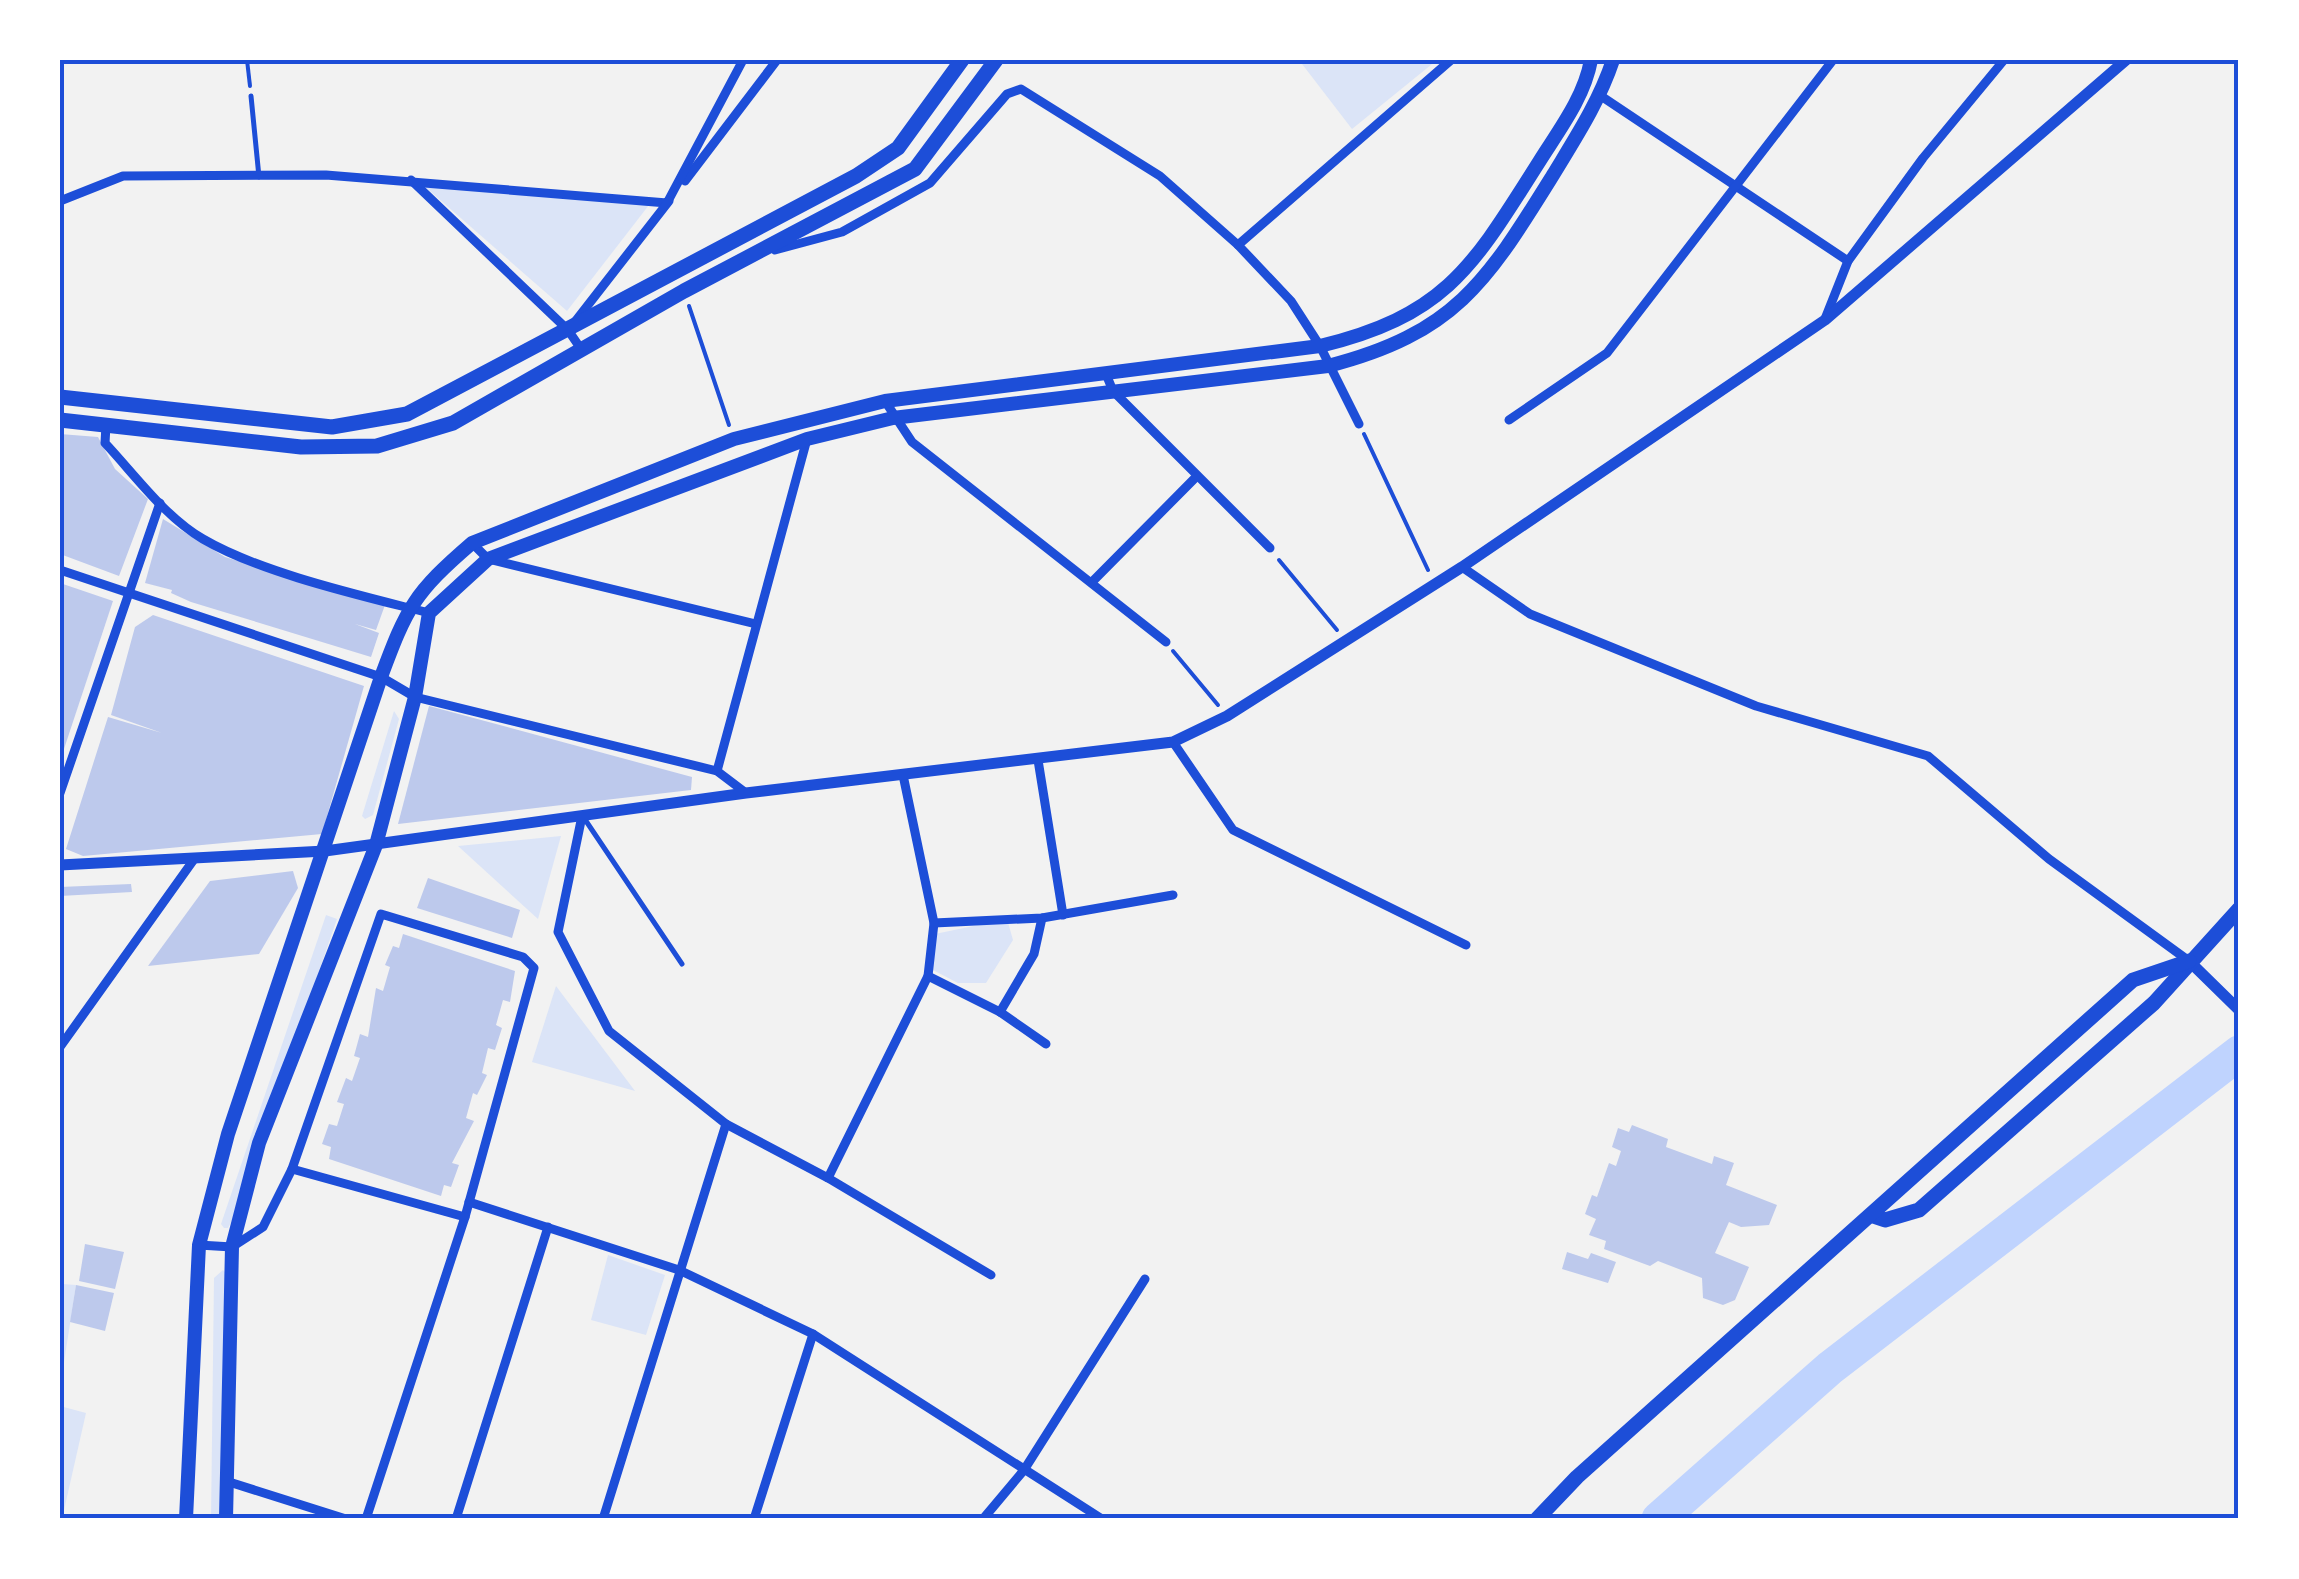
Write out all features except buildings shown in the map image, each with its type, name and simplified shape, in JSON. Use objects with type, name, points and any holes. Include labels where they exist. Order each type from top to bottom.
[{"type":"main road","points":[[60,397],[332,427],[407,414],[856,176],[898,148],[962,60]]},
{"type":"main road","points":[[60,420],[301,447],[377,446],[453,423],[684,292],[915,168],[996,60]]},
{"type":"main road","points":[[186,1519],[199,1245],[228,1134],[326,851],[380,677],[407,608],[472,543],[734,439],[885,402],[1320,346],[1369,334],[1421,308],[1478,257],[1576,102],[1590,60]]},
{"type":"main road","points":[[226,1519],[232,1247],[259,1143],[376,845],[415,696],[429,613],[488,559],[807,440],[892,418],[1328,366],[1375,354],[1430,325],[1495,269],[1601,96],[1613,60]]},
{"type":"main road","points":[[1478,257],[1495,269]]},
{"type":"main road","points":[[1873,1216],[1885,1220],[1919,1210],[2154,1004],[2239,910]]},
{"type":"main road","points":[[1537,1519],[1586,1470],[2133,980],[2190,961]]},
{"type":"street","points":[[668,203],[743,60]]},
{"type":"street","points":[[568,330],[778,60]]},
{"type":"street","points":[[1238,244],[1451,60]]},
{"type":"street","points":[[1509,420],[1607,353],[1833,60]]},
{"type":"street","points":[[1825,320],[1848,260],[1923,158],[2004,60]]},
{"type":"street","points":[[60,865],[326,851],[1172,742],[1228,716],[1462,566],[1825,320],[2126,60]]},
{"type":"street","points":[[758,254],[842,232],[930,183],[1007,94],[1021,89],[1160,176],[1238,244],[1291,302],[1320,346],[1359,424]]},
{"type":"street","points":[[1601,96],[1848,260]]},
{"type":"street","points":[[60,200],[123,176],[326,174],[668,203]]},
{"type":"street","points":[[411,180],[568,330],[581,349]]},
{"type":"street","points":[[1106,374],[1113,391],[1270,548]]},
{"type":"street","points":[[885,402],[892,418],[912,442],[1166,642]]},
{"type":"street","points":[[106,425],[105,443],[160,503],[203,539],[270,566],[429,613]]},
{"type":"street","points":[[717,771],[807,440]]},
{"type":"street","points":[[1093,581],[1196,476]]},
{"type":"street","points":[[60,793],[160,503]]},
{"type":"street","points":[[472,543],[488,559],[756,624]]},
{"type":"street","points":[[1462,566],[1530,614],[1721,692],[1928,756],[2049,859],[2190,961],[2237,1008]]},
{"type":"street","points":[[60,570],[380,677],[415,696],[717,771],[746,794]]},
{"type":"street","points":[[1172,742],[1233,830],[1466,945]]},
{"type":"street","points":[[1038,760],[1064,915]]},
{"type":"street","points":[[828,1178],[928,976],[934,923],[902,776]]},
{"type":"street","points":[[582,816],[558,932],[608,1032],[726,1124],[828,1178],[991,1276]]},
{"type":"street","points":[[60,1047],[195,858]]},
{"type":"street","points":[[934,923],[1042,918],[1174,896]]},
{"type":"street","points":[[199,1245],[232,1247],[263,1227],[292,1169],[381,914],[523,957],[534,968],[465,1217],[366,1519]]},
{"type":"street","points":[[1000,1012],[1034,954],[1042,918]]},
{"type":"street","points":[[928,976],[1000,1012],[1046,1044]]},
{"type":"street","points":[[604,1519],[726,1124]]},
{"type":"street","points":[[292,1169],[465,1217]]},
{"type":"street","points":[[469,1202],[680,1270],[813,1334],[1102,1519]]},
{"type":"street","points":[[456,1519],[548,1227]]},
{"type":"street","points":[[983,1519],[1024,1470],[1144,1279]]},
{"type":"street","points":[[754,1519],[813,1334]]},
{"type":"street","points":[[226,1481],[346,1519]]},
{"type":"lane","points":[[251,96],[259,177]]},
{"type":"lane","points":[[582,816],[682,964]]},
{"type":"path","points":[[247,60],[251,96]]},
{"type":"path","points":[[684,292],[734,439]]},
{"type":"path","points":[[1359,424],[1433,584]]},
{"type":"path","points":[[1270,548],[1344,639]]},
{"type":"path","points":[[1166,642],[1228,716]]},
{"type":"shaded area","points":[[1299,60],[1437,60],[1352,129]]},
{"type":"shaded area","points":[[423,185],[649,205],[567,311]]},
{"type":"shaded area","points":[[394,711],[399,719],[373,815],[365,819],[362,816]]},
{"type":"shaded area","points":[[561,836],[538,919],[458,846]]},
{"type":"shaded area","points":[[326,915],[337,919],[234,1217],[224,1228],[221,1224]]},
{"type":"shaded area","points":[[1007,919],[1013,940],[986,983],[958,983],[931,969],[935,934]]},
{"type":"shaded area","points":[[556,986],[635,1091],[532,1062]]},
{"type":"shaded area","points":[[608,1255],[665,1275],[646,1335],[591,1320]]},
{"type":"shaded area","points":[[223,1270],[227,1274],[222,1519],[211,1519],[214,1278]]},
{"type":"shaded area","points":[[62,1284],[76,1285],[60,1388],[60,1293]]},
{"type":"shaded area","points":[[60,1406],[86,1413],[62,1519],[60,1519]]},
{"type":"waterway","points":[[1659,1519],[1830,1368],[2239,1053]]}]
